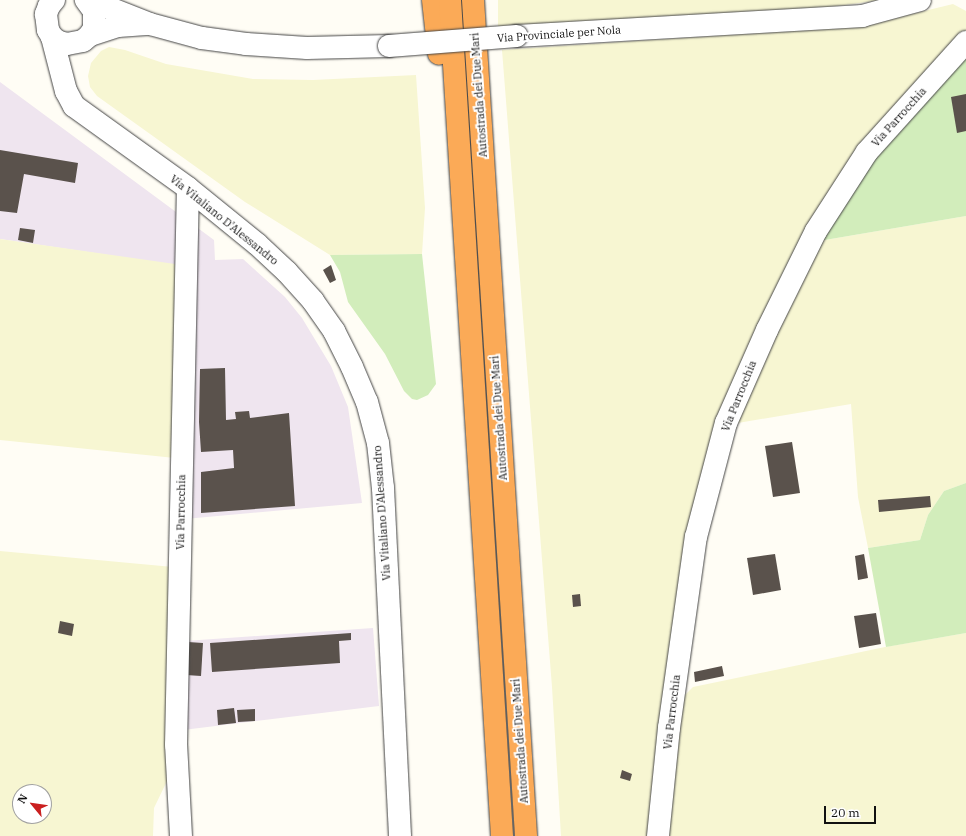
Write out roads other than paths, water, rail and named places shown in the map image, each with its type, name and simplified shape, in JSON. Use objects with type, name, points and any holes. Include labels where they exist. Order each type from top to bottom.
[{"type":"highway","points":[[433,0],[476,411]]},
{"type":"highway","name":"Autostrada dei Due Mari","points":[[450,0],[502,836]]},
{"type":"highway","name":"Autostrada dei Due Mari","points":[[474,0],[526,836]]},
{"type":"street","name":"Via Provinciale per Nola","points":[[87,0],[150,24],[202,38],[246,44],[307,48],[390,46],[517,36],[862,16],[920,0]]},
{"type":"street","points":[[64,82],[87,38],[94,28],[94,11],[87,0]]},
{"type":"street","name":"Via Vitaliano D'Alessandro","points":[[45,5],[46,26],[52,37],[68,98],[74,106],[188,188],[262,249],[287,272],[313,301],[334,331],[367,402],[378,443],[383,488],[400,836]]},
{"type":"street","name":"Via Provinciale per Nola","points":[[52,37],[59,42],[67,44],[118,26],[150,24]]},
{"type":"street","name":"Via Parrocchia","points":[[658,836],[668,728],[696,537],[726,423],[767,330],[816,231],[867,152],[966,42]]},
{"type":"street","name":"Via Parrocchia","points":[[181,836],[176,745],[188,188]]}]
